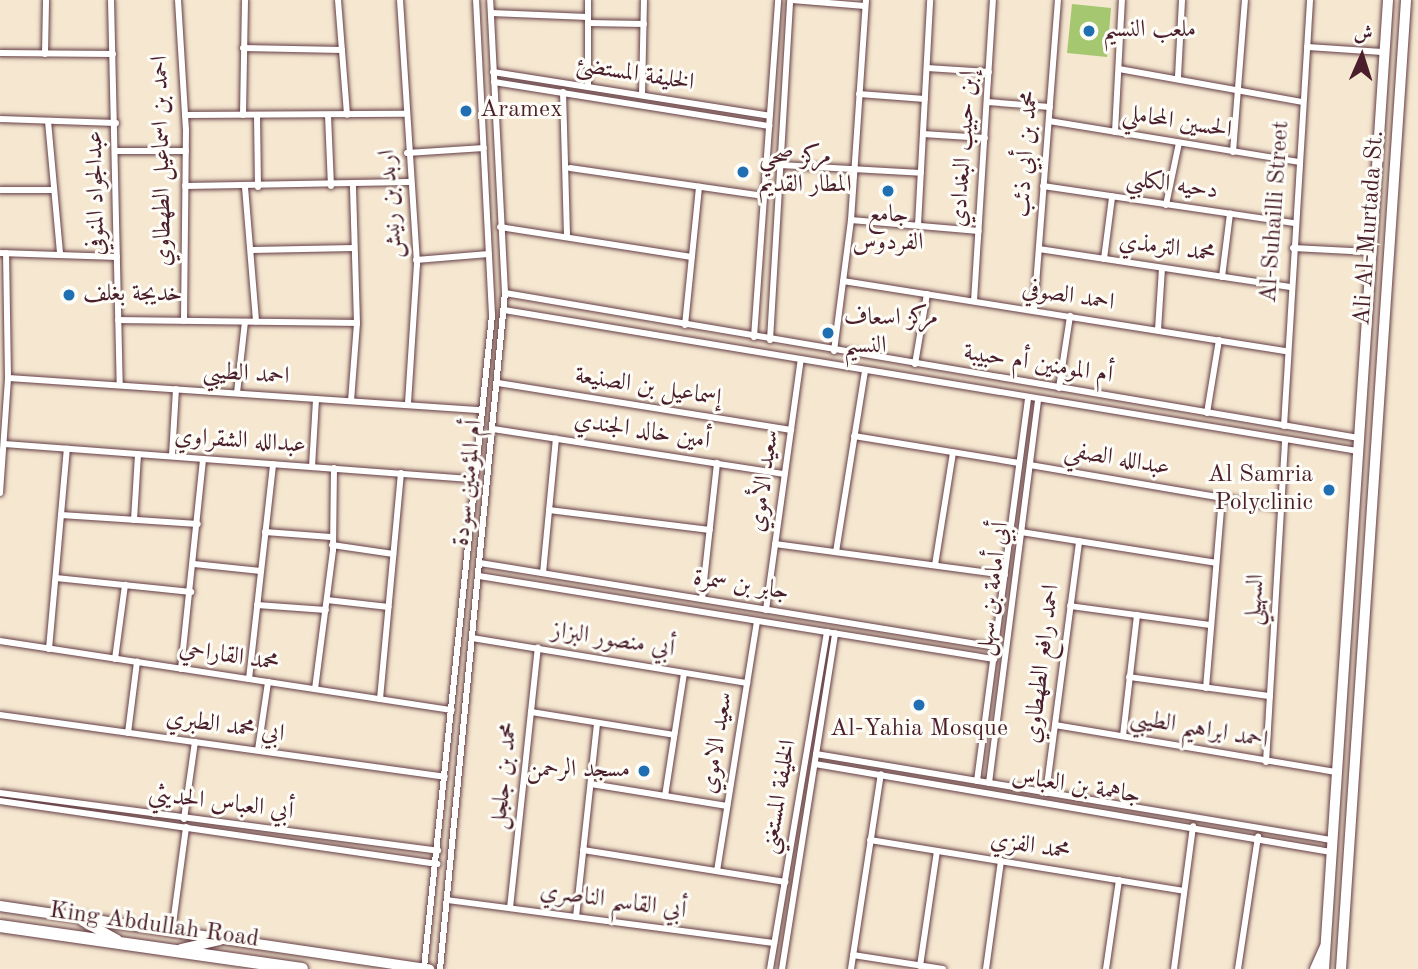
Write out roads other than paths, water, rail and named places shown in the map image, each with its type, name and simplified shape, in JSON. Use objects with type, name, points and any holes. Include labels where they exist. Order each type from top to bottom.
[{"type":"highway","name":"King Abdullah Road","points":[[0,926],[181,949],[300,969]]},
{"type":"main road","name":"Ali Al-Murtada St.","points":[[1324,969],[1388,0]]},
{"type":"main road","name":"Ali Al-Murtada St.","points":[[1342,969],[1406,0]]},
{"type":"main road","points":[[0,906],[426,969]]},
{"type":"main road","points":[[77,917],[117,940]]},
{"type":"main road","points":[[181,949],[225,939]]},
{"type":"main road","points":[[1315,969],[1325,947]]},
{"type":"street","points":[[45,54],[46,0]]},
{"type":"street","name":"عبدالجواد المنوفي","points":[[111,0],[116,122],[120,385]]},
{"type":"street","name":"احمد بن اسماعيل الطهطاوي","points":[[178,0],[186,151],[184,321]]},
{"type":"street","points":[[243,115],[245,0]]},
{"type":"street","points":[[338,0],[347,115]]},
{"type":"street","name":"اربد بن رنيش","points":[[400,0],[407,153],[416,260],[408,405]]},
{"type":"street","name":"أم المؤمنين سودة","points":[[426,969],[492,315],[475,0]]},
{"type":"street","name":"أم المؤمنين سودة","points":[[440,969],[505,293],[490,0]]},
{"type":"street","points":[[587,0],[588,86]]},
{"type":"street","points":[[642,95],[644,0]]},
{"type":"street","points":[[754,337],[778,0]]},
{"type":"street","points":[[770,340],[791,0],[866,3],[851,220],[834,351]]},
{"type":"street","points":[[918,225],[930,0]]},
{"type":"street","name":"إبن حبيب البغدادي","points":[[974,301],[993,0]]},
{"type":"street","name":"محمد بن أبي ذئب","points":[[1034,311],[1058,0]]},
{"type":"street","points":[[1115,132],[1122,0]]},
{"type":"street","points":[[1178,77],[1182,0]]},
{"type":"street","points":[[1233,152],[1245,0]]},
{"type":"street","name":"Al-Suhailli Street","points":[[1284,426],[1290,287],[1310,0]]},
{"type":"street","points":[[491,13],[644,24]]},
{"type":"street","points":[[1307,47],[1384,52]]},
{"type":"street","points":[[243,48],[342,50]]},
{"type":"street","points":[[0,54],[113,54]]},
{"type":"street","points":[[927,68],[989,72]]},
{"type":"street","points":[[1119,69],[1178,77],[1303,102]]},
{"type":"street","name":"الخليفة المستضئ","points":[[493,72],[770,116]]},
{"type":"street","name":"الخليفة المستضئ","points":[[494,82],[770,126]]},
{"type":"street","points":[[563,92],[570,168],[567,236]]},
{"type":"street","points":[[859,94],[925,99]]},
{"type":"street","points":[[987,102],[1050,107]]},
{"type":"street","points":[[185,115],[406,114]]},
{"type":"street","points":[[257,115],[258,187]]},
{"type":"street","points":[[328,115],[331,186]]},
{"type":"street","points":[[0,119],[116,122]]},
{"type":"street","points":[[48,121],[52,190],[60,254]]},
{"type":"street","name":"الحسين المحاملي","points":[[1049,121],[1299,162]]},
{"type":"street","points":[[923,134],[985,138]]},
{"type":"street","points":[[1166,205],[1179,143]]},
{"type":"street","points":[[407,153],[484,148]]},
{"type":"street","points":[[116,151],[186,151]]},
{"type":"street","points":[[780,165],[921,173]]},
{"type":"street","points":[[570,168],[764,196]]},
{"type":"street","points":[[185,186],[353,186],[409,183]]},
{"type":"street","points":[[351,401],[357,323],[353,186]]},
{"type":"street","name":"دحيه الكلبي","points":[[1044,186],[1294,223]]},
{"type":"street","points":[[245,187],[256,322]]},
{"type":"street","points":[[685,325],[699,187]]},
{"type":"street","points":[[0,190],[52,190]]},
{"type":"street","points":[[1104,259],[1112,197]]},
{"type":"street","points":[[1222,276],[1230,214]]},
{"type":"street","points":[[851,220],[979,231]]},
{"type":"street","points":[[500,227],[692,257]]},
{"type":"street","points":[[252,250],[354,247]]},
{"type":"street","points":[[1293,248],[1370,253]]},
{"type":"street","name":"محمد الترمذي","points":[[1039,249],[1290,287]]},
{"type":"street","points":[[0,494],[8,378],[3,320],[3,253],[117,257]]},
{"type":"street","points":[[416,260],[489,254]]},
{"type":"street","points":[[1157,330],[1162,268]]},
{"type":"street","name":"احمد الصوفي","points":[[843,281],[1287,351]]},
{"type":"street","name":"أم المومنين أم حبيبة","points":[[505,293],[1284,426],[1359,444]]},
{"type":"street","points":[[915,364],[927,294]]},
{"type":"street","name":"أم المومنين أم حبيبة","points":[[504,310],[1285,441],[1359,444]]},
{"type":"street","points":[[1059,388],[1070,316]]},
{"type":"street","points":[[118,320],[357,323]]},
{"type":"street","points":[[237,393],[245,322]]},
{"type":"street","points":[[1207,413],[1219,340]]},
{"type":"street","name":"سعيد الأموي","points":[[766,610],[801,359]]},
{"type":"street","points":[[836,552],[865,370]]},
{"type":"street","name":"احمد الطيبي","points":[[8,378],[482,410]]},
{"type":"street","name":"إسماعيل بن الصنيعة","points":[[498,383],[791,430]]},
{"type":"street","points":[[172,456],[176,389]]},
{"type":"street","name":"أبي أمامة بن سهل","points":[[977,781],[1028,398]]},
{"type":"street","points":[[312,467],[316,399]]},
{"type":"street","name":"أبي أمامة بن سهل","points":[[989,783],[1038,399]]},
{"type":"street","name":"أمين خالد الجندي","points":[[493,429],[785,474]]},
{"type":"street","points":[[854,436],[1019,463]]},
{"type":"street","points":[[542,573],[556,439]]},
{"type":"street","name":"السهيلي","points":[[1266,762],[1285,441]]},
{"type":"street","name":"عبدالله الشقراوي","points":[[2,446],[474,479]]},
{"type":"street","points":[[49,649],[67,449]]},
{"type":"street","points":[[935,565],[953,452]]},
{"type":"street","points":[[134,520],[138,454]]},
{"type":"street","points":[[181,669],[203,459]]},
{"type":"street","points":[[702,599],[717,463]]},
{"type":"street","points":[[249,679],[273,464]]},
{"type":"street","name":"عبدالله الصفي","points":[[1030,465],[1281,508]]},
{"type":"street","points":[[315,689],[332,545],[334,468]]},
{"type":"street","points":[[380,699],[401,473]]},
{"type":"street","points":[[1206,688],[1222,498]]},
{"type":"street","points":[[549,510],[710,530]]},
{"type":"street","points":[[61,515],[198,524]]},
{"type":"street","points":[[265,532],[331,537]]},
{"type":"street","points":[[1021,532],[1216,563]]},
{"type":"street","name":"احمد رافع الطهطاوي","points":[[1046,793],[1079,541]]},
{"type":"street","points":[[775,544],[1005,575]]},
{"type":"street","points":[[332,545],[393,554]]},
{"type":"street","name":"جابر بن سمرة","points":[[480,563],[995,647]]},
{"type":"street","points":[[194,564],[261,571]]},
{"type":"street","name":"جابر بن سمرة","points":[[479,576],[994,659]]},
{"type":"street","points":[[56,578],[191,592]]},
{"type":"street","points":[[115,659],[125,585]]},
{"type":"street","points":[[327,600],[388,607]]},
{"type":"street","points":[[257,605],[326,610]]},
{"type":"street","points":[[1070,606],[1211,625]]},
{"type":"street","points":[[1123,736],[1137,615]]},
{"type":"street","name":"سعيد الاموي","points":[[717,870],[757,621]]},
{"type":"street","name":"الخليفة المستغني","points":[[782,969],[815,764],[831,633]]},
{"type":"street","name":"الخليفة المستغني","points":[[770,969],[831,633]]},
{"type":"street","name":"أبي منصور البزاز","points":[[472,638],[747,683]]},
{"type":"street","name":"محمد القاراحي","points":[[0,641],[452,710]]},
{"type":"street","name":"محمد بن جلجل","points":[[510,908],[538,649]]},
{"type":"street","points":[[128,733],[137,662]]},
{"type":"street","points":[[665,796],[684,673]]},
{"type":"street","points":[[1129,677],[1270,696]]},
{"type":"street","points":[[257,750],[268,682]]},
{"type":"street","points":[[531,712],[674,735]]},
{"type":"street","name":"ابي محمد الطبري","points":[[0,715],[445,777]]},
{"type":"street","points":[[576,916],[597,723]]},
{"type":"street","name":"احمد ابراهيم الطيبي","points":[[1055,725],[1336,772]]},
{"type":"street","points":[[172,931],[195,742]]},
{"type":"street","name":"جاهمة بن العباس","points":[[816,754],[1331,846]]},
{"type":"street","name":"جاهمة بن العباس","points":[[815,764],[1258,837],[1331,846]]},
{"type":"street","points":[[851,969],[881,774]]},
{"type":"street","points":[[591,784],[727,806]]},
{"type":"street","name":"أبي العباس الحديثي","points":[[0,793],[437,864]]},
{"type":"street","name":"أبي العباس الحديثي","points":[[0,801],[438,851]]},
{"type":"street","points":[[1174,969],[1193,826]]},
{"type":"street","points":[[1238,969],[1258,837]]},
{"type":"street","name":"محمد الفزي","points":[[870,840],[1184,891]]},
{"type":"street","points":[[583,850],[785,882]]},
{"type":"street","points":[[920,965],[937,851]]},
{"type":"street","points":[[986,969],[1001,861]]},
{"type":"street","points":[[1106,969],[1119,880]]},
{"type":"street","name":"أبي القاسم الناصري","points":[[447,900],[774,943]]},
{"type":"street","points":[[853,955],[943,969]]},
{"type":"place","name":"ملعب النسيم","points":[[1089,31]]},
{"type":"place","name":"Aramex","points":[[466,111]]},
{"type":"place","name":"مركز صحي المطار القديم","points":[[743,172]]},
{"type":"place","name":"جامع الفردوس","points":[[888,191]]},
{"type":"place","name":"خديجة بغلف","points":[[69,295]]},
{"type":"place","name":"مركز اسعاف النسيم","points":[[828,333]]},
{"type":"place","name":"Al Samria Polyclinic","points":[[1329,490]]},
{"type":"place","name":"Al-Yahia Mosque","points":[[919,705]]},
{"type":"place","name":"مسجد الرحمن","points":[[644,771]]}]
